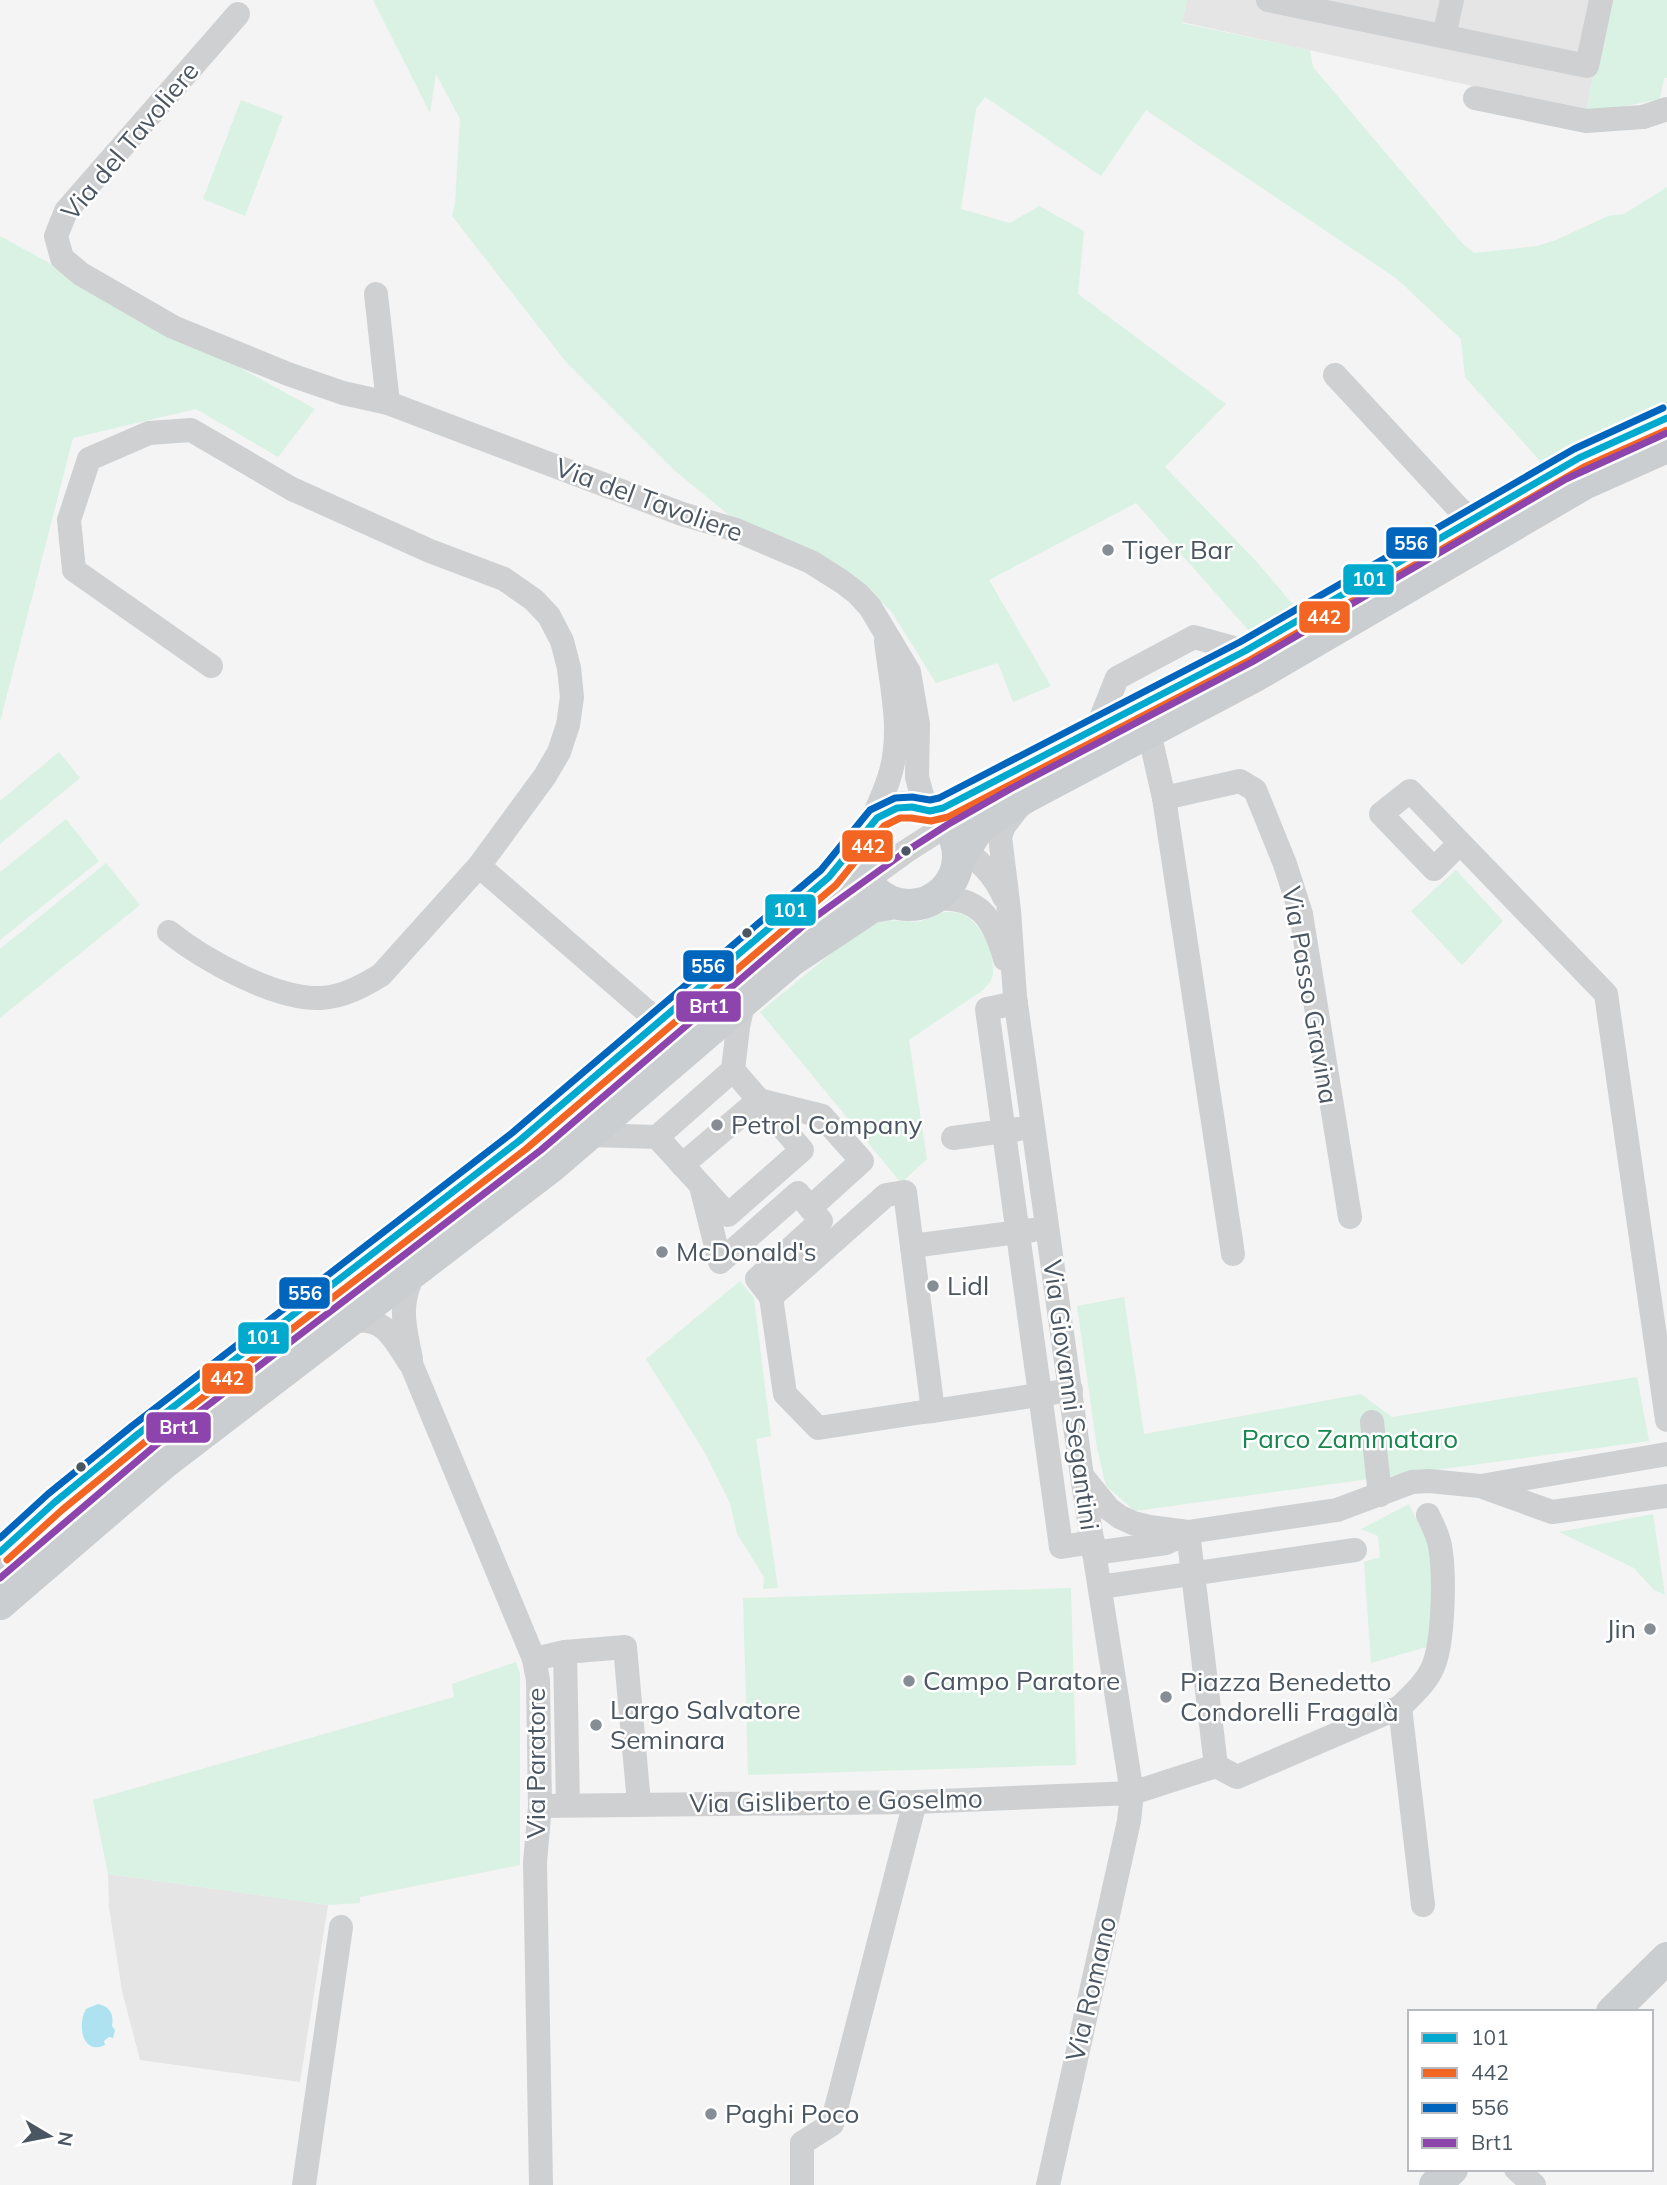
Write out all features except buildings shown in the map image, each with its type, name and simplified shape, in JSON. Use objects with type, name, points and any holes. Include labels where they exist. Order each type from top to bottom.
[{"type":"main road","points":[[0,1604],[163,1464],[551,1167],[791,961],[872,908],[895,903],[911,905],[933,899],[950,883],[943,808],[1245,651],[1579,458],[1667,418]]},
{"type":"main road","points":[[0,1552],[55,1502],[138,1434],[509,1149],[819,886],[884,814],[897,808],[912,807],[947,834],[978,829],[1028,796],[1269,668],[1584,484],[1667,446]]},
{"type":"main road","points":[[866,832],[860,854],[862,872],[878,894],[895,903]]},
{"type":"main road","points":[[1614,2010],[1667,1958]]},
{"type":"main road","points":[[1435,2185],[1450,2171]]},
{"type":"street","points":[[1268,0],[1587,66],[1601,0]]},
{"type":"street","points":[[1444,36],[1452,0]]},
{"type":"street","name":"Via del Tavoliere","points":[[238,14],[66,211],[56,236],[62,258],[81,274],[173,327],[288,374],[343,393],[388,404],[681,514],[736,530],[811,562],[857,593],[870,607],[885,634]]},
{"type":"street","points":[[1475,98],[1586,121],[1643,117],[1667,109]]},
{"type":"street","points":[[376,294],[388,404]]},
{"type":"street","points":[[1335,375],[1459,509],[1473,518]]},
{"type":"street","points":[[169,932],[183,944],[248,979],[290,995],[306,998],[339,996],[381,975],[479,866],[545,776],[559,752],[568,725],[572,697],[569,668],[562,641],[549,616],[534,600],[504,579],[430,551],[292,489],[191,430],[149,433],[89,459],[68,520],[74,570],[211,666]]},
{"type":"street","points":[[0,1578],[156,1445],[541,1150],[804,925],[866,880],[947,834],[1062,761],[1252,662],[1566,479],[1667,433]]},
{"type":"street","points":[[866,832],[890,777],[896,742],[894,695],[885,634]]},
{"type":"street","points":[[885,634],[909,672],[914,694],[918,724],[917,777],[947,834],[992,875],[1009,911]]},
{"type":"street","points":[[1149,732],[1164,798],[1233,1254]]},
{"type":"street","name":"Via Passo Gravina","points":[[1164,798],[1240,781],[1255,790],[1285,864],[1301,914],[1350,1217]]},
{"type":"street","name":"Via Giovanni Segantini","points":[[1028,796],[1004,826],[1000,837],[1009,911],[1015,1000],[1082,1476],[1132,1793]]},
{"type":"street","points":[[1460,843],[1606,994],[1667,1420]]},
{"type":"street","points":[[479,866],[659,1022]]},
{"type":"street","name":"Via Giovanni Segantini","points":[[933,899],[949,897],[966,901],[985,914],[997,933],[1015,1000]]},
{"type":"street","points":[[1015,1000],[987,1009],[1060,1546],[1093,1548],[1166,1543],[1188,1532]]},
{"type":"street","points":[[590,1135],[657,1137],[733,1070],[743,1004]]},
{"type":"street","points":[[657,1137],[728,1215],[779,1171],[802,1150],[733,1070]]},
{"type":"street","points":[[682,1165],[759,1100]]},
{"type":"street","points":[[701,1185],[720,1262],[862,1161],[821,1116],[759,1100]]},
{"type":"street","points":[[954,1138],[1033,1127]]},
{"type":"street","points":[[779,1171],[821,1221],[757,1279],[771,1297],[785,1394],[818,1428],[1070,1390]]},
{"type":"street","points":[[771,1297],[886,1195],[905,1192],[933,1411]]},
{"type":"street","points":[[912,1246],[1047,1228]]},
{"type":"street","name":"Via Paratore","points":[[414,1272],[403,1301],[412,1366],[534,1659],[538,1680],[540,1806],[535,1862],[541,2185]]},
{"type":"street","name":"Via Paratore","points":[[353,1321],[366,1319],[382,1325],[412,1366]]},
{"type":"street","points":[[1372,1422],[1380,1495]]},
{"type":"street","points":[[1480,1486],[1667,1454]]},
{"type":"street","points":[[1082,1476],[1120,1517],[1149,1527],[1188,1532],[1337,1510],[1412,1482],[1429,1480],[1480,1486],[1552,1513],[1667,1496]]},
{"type":"street","points":[[1132,1793],[1216,1766],[1237,1777],[1400,1707],[1431,1672],[1438,1645],[1443,1580],[1437,1533],[1428,1515]]},
{"type":"street","points":[[1188,1532],[1216,1766]]},
{"type":"street","points":[[1100,1587],[1355,1550]]},
{"type":"street","points":[[534,1659],[565,1652],[625,1647],[639,1803]]},
{"type":"street","points":[[565,1652],[568,1805]]},
{"type":"street","points":[[1400,1707],[1423,1905]]},
{"type":"street","name":"Via Gisliberto e Goselmo","points":[[540,1806],[915,1802],[1132,1793]]},
{"type":"street","name":"Via Romano","points":[[1048,2185],[1129,1821],[1132,1793]]},
{"type":"street","points":[[802,2185],[802,2143],[832,2124],[915,1802]]},
{"type":"street","points":[[304,2185],[341,1927]]},
{"type":"street","points":[[1518,2171],[1534,2185]]},
{"type":"shaded area","points":[[1187,0],[1609,0],[1586,111],[1182,22]]},
{"type":"shaded area","points":[[108,1874],[328,1905],[300,2082],[140,2060],[122,1991],[109,1907]]},
{"type":"green space","points":[[373,0],[1187,0],[1182,23],[1310,50],[1313,67],[1462,243],[1474,253],[1537,246],[1556,240],[1608,216],[1624,214],[1667,187],[1667,402],[1540,461],[1465,377],[1461,339],[1397,279],[1146,110],[1101,176],[985,97],[976,109],[961,209],[1010,223],[1039,206],[1084,231],[1078,294],[1226,404],[1165,467],[1256,561],[1296,608],[1249,631],[1136,503],[989,580],[1051,686],[1013,702],[998,663],[936,683],[891,611],[867,589],[730,516],[674,470],[566,362],[452,216],[460,119],[436,74],[430,113]]},
{"type":"green space","points":[[1609,0],[1667,0],[1667,78],[1664,78],[1660,99],[1594,113],[1586,111]]},
{"type":"green space","points":[[241,100],[283,116],[245,216],[203,199]]},
{"type":"green space","points":[[0,236],[315,409],[278,457],[196,409],[73,438],[0,722]]},
{"type":"green space","points":[[59,752],[80,778],[0,844],[0,801]]},
{"type":"green space","points":[[66,819],[99,861],[0,940],[0,872]]},
{"type":"green space","points":[[106,863],[140,905],[0,1018],[0,949]]},
{"type":"green space","points":[[1456,870],[1503,921],[1462,965],[1411,911]]},
{"type":"green space","points":[[945,912],[962,914],[981,931],[989,947],[993,975],[982,991],[909,1040],[927,1159],[901,1183],[760,1012],[866,925],[885,920],[918,922]]},
{"type":"green space","points":[[740,1281],[754,1298],[771,1436],[756,1439],[778,1588],[763,1589],[764,1577],[737,1534],[730,1503],[704,1451],[646,1359]]},
{"type":"green space","name":"Parco Zammataro","points":[[1124,1297],[1144,1434],[1361,1394],[1392,1417],[1637,1377],[1649,1441],[1135,1511],[1106,1486],[1097,1449],[1077,1306]]},
{"type":"green space","points":[[1409,1504],[1415,1517],[1423,1518],[1433,1546],[1430,1646],[1371,1663],[1364,1562],[1380,1557],[1378,1536],[1361,1529]]},
{"type":"green space","points":[[1653,1514],[1665,1595],[1654,1590],[1634,1568],[1559,1532]]},
{"type":"green space","name":"Campo Paratore","points":[[1071,1588],[1076,1765],[748,1775],[743,1598]]},
{"type":"green space","points":[[516,1662],[520,1674],[520,1865],[360,1897],[360,1903],[328,1905],[108,1874],[93,1800],[454,1697],[452,1684]]},
{"type":"water","points":[[98,2004],[110,2011],[115,2030],[113,2038],[109,2037],[104,2041],[105,2045],[97,2047],[91,2046],[84,2037],[82,2022],[86,2009]]},
{"type":"transit line","name":"556","points":[[0,1538],[48,1494],[132,1426],[512,1133],[821,870],[870,810],[895,798],[939,798],[1240,642],[1574,449],[1663,408]]},
{"type":"transit line","name":"101","points":[[0,1552],[55,1502],[138,1434],[519,1141],[829,877],[877,818],[897,808],[912,807],[930,811],[943,808],[1245,651],[1579,458],[1667,418]]},
{"type":"transit line","name":"442","points":[[7,1560],[62,1510],[145,1442],[526,1149],[836,885],[884,826],[900,818],[931,821],[948,817],[1250,660],[1584,467],[1667,430]]},
{"type":"transit line","name":"Brt1","points":[[0,1578],[156,1445],[541,1150],[804,925],[905,852],[1012,788],[1252,662],[1566,479],[1667,433]]},
{"type":"place","name":"Tiger Bar","points":[[1108,550]]},
{"type":"place","name":"Petrol Company","points":[[717,1125]]},
{"type":"place","name":"McDonald's","points":[[662,1252]]},
{"type":"place","name":"Lidl","points":[[933,1286]]},
{"type":"place","name":"Jin","points":[[1650,1629]]},
{"type":"place","name":"Campo Paratore","points":[[909,1681]]},
{"type":"place","name":"Piazza Benedetto Condorelli Fragalà","points":[[1166,1697]]},
{"type":"place","name":"Largo Salvatore Seminara","points":[[596,1725]]},
{"type":"place","name":"Paghi Poco","points":[[711,2114]]}]
